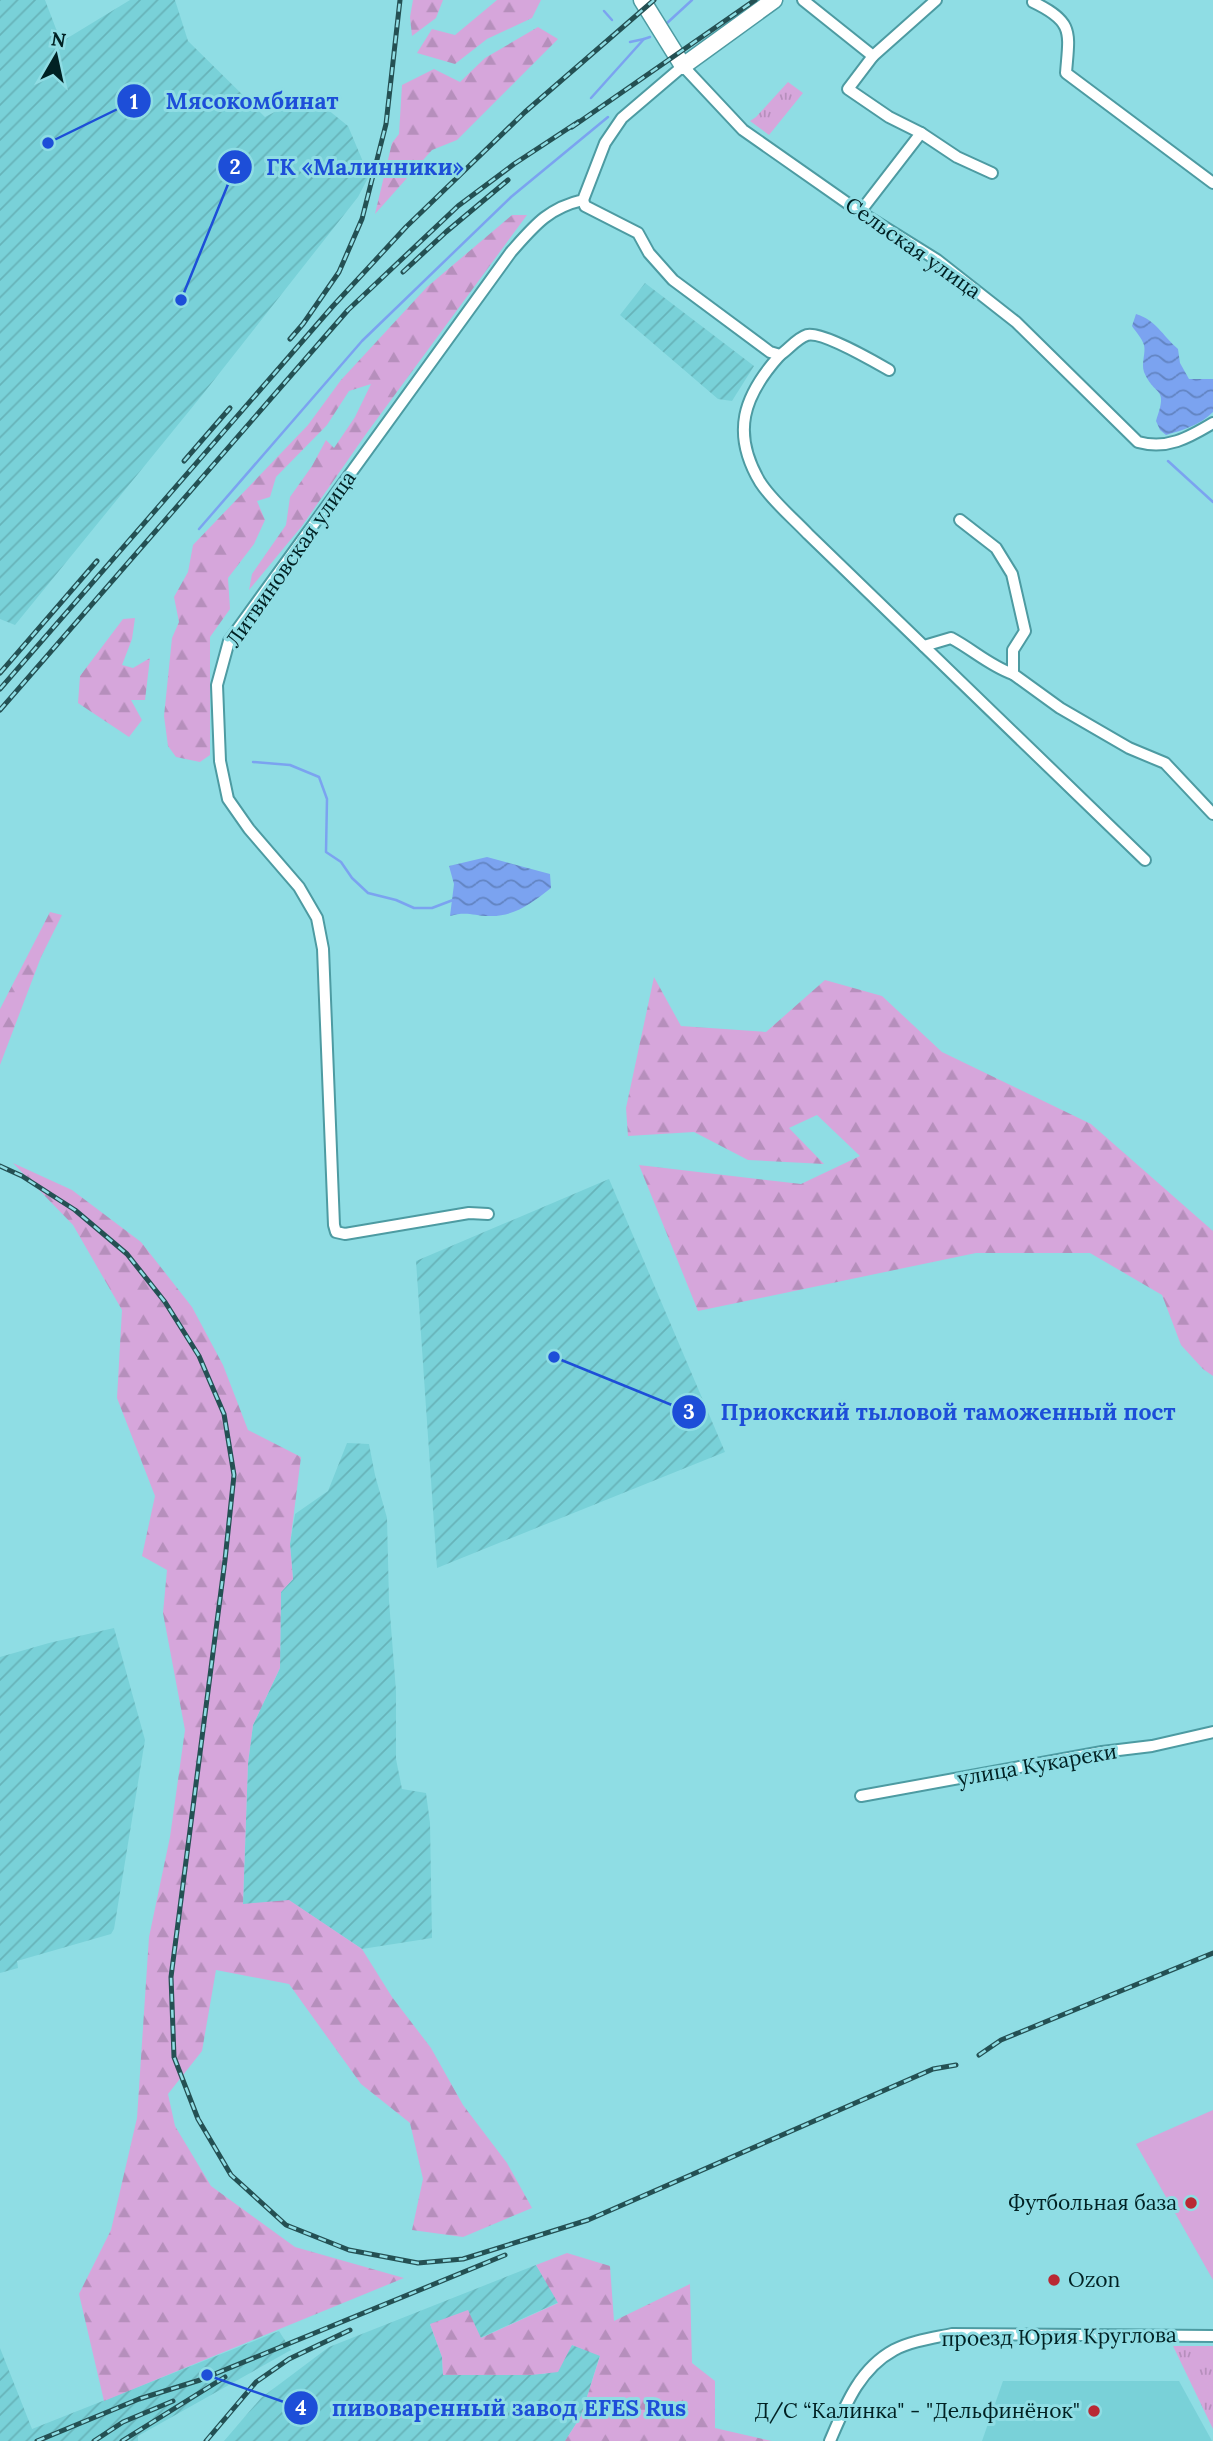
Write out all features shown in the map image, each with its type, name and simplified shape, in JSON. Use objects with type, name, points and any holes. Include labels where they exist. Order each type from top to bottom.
[{"type":"street","points":[[642,0],[683,66]]},
{"type":"street","points":[[774,0],[683,66],[622,118],[605,143],[583,200],[585,206],[638,233],[649,253],[673,280],[770,352],[780,355]]},
{"type":"street","points":[[803,0],[873,56]]},
{"type":"street","points":[[936,0],[873,56],[848,89],[957,157],[992,173]]},
{"type":"street","points":[[1033,2],[1059,18],[1069,32],[1066,73],[1213,183]]},
{"type":"street","name":"Сельская улица","points":[[683,66],[743,130],[860,212],[937,260],[1016,322],[1138,442],[1162,446],[1184,440],[1213,423]]},
{"type":"street","points":[[860,212],[921,133]]},
{"type":"street","name":"Литвиновская улица","points":[[488,1214],[469,1213],[345,1234],[336,1232],[323,949],[317,918],[299,887],[249,829],[228,799],[220,761],[217,685],[229,641],[511,252],[540,219],[563,205],[583,200]]},
{"type":"street","points":[[889,370],[862,354],[813,335],[804,336],[780,355],[766,370],[746,406],[743,423],[747,454],[761,484],[808,534],[1145,860]]},
{"type":"street","points":[[960,520],[996,548],[1012,575],[1025,631],[1013,650],[1013,674]]},
{"type":"street","points":[[924,646],[951,638],[971,649],[997,668],[1013,674],[1060,708],[1129,748],[1164,763],[1213,814]]},
{"type":"street","name":"улица Кукареки","points":[[861,1796],[1102,1752],[1152,1746],[1213,1732]]},
{"type":"street","name":"проезд Юрия Круглова","points":[[830,2441],[851,2391],[874,2365],[894,2350],[915,2342],[952,2334],[1213,2336]]},
{"type":"shaded area","points":[[0,0],[45,0],[61,42],[130,0],[175,0],[188,41],[265,117],[294,102],[317,101],[348,126],[369,176],[358,197],[203,394],[15,625],[0,619]]},
{"type":"shaded area","points":[[645,283],[754,366],[732,401],[718,399],[620,315]]},
{"type":"shaded area","points":[[609,1179],[725,1452],[437,1568],[416,1261]]},
{"type":"shaded area","points":[[347,1443],[369,1444],[387,1518],[389,1601],[396,1691],[396,1759],[402,1789],[426,1793],[430,1823],[432,1938],[362,1949],[290,1901],[243,1905],[248,1763],[253,1725],[280,1668],[281,1592],[293,1579],[290,1544],[295,1514],[328,1491]]},
{"type":"shaded area","points":[[114,1628],[145,1740],[114,1929],[111,1934],[17,1961],[18,1968],[0,1973],[0,1657]]},
{"type":"shaded area","points":[[536,2265],[559,2302],[480,2338],[430,2324],[442,2357],[443,2375],[545,2374],[572,2345],[600,2355],[581,2416],[565,2441],[224,2441],[261,2398],[329,2347]]},
{"type":"shaded area","points":[[279,2331],[291,2350],[138,2436],[138,2441],[0,2441],[0,2348],[32,2429]]},
{"type":"shaded area","name":"Д/С “Калинка\" - \"Дельфинёнок\"","points":[[1003,2381],[1179,2381],[1212,2441],[982,2441]]},
{"type":"green space","points":[[413,0],[443,0],[436,18],[412,36],[410,17]]},
{"type":"green space","points":[[497,0],[541,0],[532,18],[487,39],[455,64],[417,53],[432,29],[455,35]]},
{"type":"green space","points":[[538,27],[558,39],[457,140],[432,150],[375,214],[392,143],[399,134],[402,85],[434,69],[460,82],[485,58]]},
{"type":"green space","points":[[788,82],[803,93],[769,135],[750,121]]},
{"type":"green space","points":[[512,215],[527,215],[302,526],[249,590],[252,574],[286,525],[290,497],[326,440],[334,448],[355,417],[371,384],[349,391],[327,425],[276,477],[270,497],[257,501],[265,520],[254,544],[228,578],[230,609],[210,637],[210,755],[200,762],[176,757],[168,746],[164,716],[172,638],[179,622],[174,597],[188,572],[193,545],[308,425],[341,380],[427,287]]},
{"type":"green space","points":[[135,618],[132,639],[122,665],[133,668],[150,658],[145,700],[131,700],[142,720],[129,737],[78,703],[80,676],[123,619]]},
{"type":"green space","points":[[50,912],[62,915],[41,957],[0,1065],[0,1009]]},
{"type":"green space","points":[[654,977],[681,1026],[766,1032],[825,980],[882,996],[942,1052],[1091,1124],[1213,1231],[1213,1376],[1181,1345],[1162,1295],[1090,1253],[976,1253],[698,1311],[639,1165],[801,1184],[860,1156],[817,1115],[789,1128],[824,1164],[748,1160],[694,1132],[628,1136],[626,1108]]},
{"type":"green space","points":[[13,1163],[72,1190],[141,1242],[192,1307],[223,1365],[248,1430],[301,1457],[290,1544],[293,1579],[281,1592],[280,1668],[253,1725],[248,1763],[243,1904],[289,1900],[362,1949],[392,1997],[431,2048],[463,2105],[507,2163],[532,2208],[463,2237],[412,2230],[423,2179],[410,2123],[361,2084],[289,1984],[216,1970],[202,2051],[168,2094],[175,2126],[211,2186],[295,2247],[404,2278],[104,2401],[79,2294],[111,2230],[137,2118],[149,1937],[170,1837],[185,1730],[163,1613],[167,1570],[142,1556],[155,1496],[117,1398],[122,1310],[73,1225]]},
{"type":"green space","name":"Футбольная база","points":[[1213,2110],[1213,2280],[1136,2144]]},
{"type":"green space","points":[[567,2253],[610,2266],[614,2321],[690,2284],[692,2363],[715,2381],[715,2428],[772,2441],[565,2441],[581,2416],[600,2356],[572,2345],[558,2372],[532,2375],[443,2375],[442,2357],[430,2324],[468,2310],[481,2338],[558,2303],[536,2265]]},
{"type":"green space","points":[[1173,2346],[1213,2346],[1213,2429]]},
{"type":"water","points":[[1136,314],[1154,324],[1178,349],[1180,363],[1189,379],[1213,379],[1213,412],[1203,420],[1166,435],[1160,430],[1156,421],[1161,397],[1144,372],[1144,345],[1132,326]]},
{"type":"water","points":[[487,857],[550,874],[551,888],[515,912],[498,916],[450,916],[454,884],[449,866]]},
{"type":"waterway","points":[[666,24],[692,0]]},
{"type":"waterway","points":[[604,11],[612,20]]},
{"type":"waterway","points":[[591,98],[644,39],[650,37]]},
{"type":"waterway","points":[[630,42],[644,39]]},
{"type":"waterway","points":[[199,529],[362,341],[511,197],[608,117]]},
{"type":"waterway","points":[[1168,461],[1213,502]]},
{"type":"waterway","points":[[253,762],[290,765],[319,777],[327,799],[326,852],[341,862],[352,878],[368,893],[414,908],[432,908],[453,900]]},
{"type":"railway","points":[[290,339],[339,272],[362,219],[386,124],[400,0]]},
{"type":"railway","points":[[0,689],[333,306],[406,227],[525,112],[654,0]]},
{"type":"railway","points":[[572,127],[755,0]]},
{"type":"railway","points":[[0,710],[348,310],[458,206],[514,164],[578,122]]},
{"type":"railway","points":[[403,272],[508,180]]},
{"type":"railway","points":[[184,461],[230,408]]},
{"type":"railway","points":[[0,673],[97,561]]},
{"type":"railway","points":[[0,1166],[22,1176],[75,1210],[127,1254],[165,1302],[199,1356],[224,1414],[234,1475],[171,1977],[174,2057],[198,2119],[231,2175],[286,2225],[349,2250],[418,2263],[463,2259],[588,2220],[933,2069],[956,2065]]},
{"type":"railway","points":[[979,2055],[1001,2040],[1213,1953]]},
{"type":"railway","points":[[37,2441],[139,2399],[200,2380],[505,2255]]},
{"type":"railway","points":[[206,2441],[256,2382],[289,2359],[350,2330]]},
{"type":"railway","points":[[122,2441],[225,2377]]},
{"type":"railway","points":[[94,2441],[123,2422],[173,2401]]},
{"type":"place","name":"Мясокомбинат","points":[[48,143]]},
{"type":"place","name":"ГК «Малинники»","points":[[181,300]]},
{"type":"place","name":"Приокский тыловой таможенный пост","points":[[554,1357]]},
{"type":"place","name":"Футбольная база","points":[[1191,2203]]},
{"type":"place","name":"Ozon","points":[[1054,2280]]},
{"type":"place","name":"пивоваренный завод EFES Rus","points":[[207,2375]]},
{"type":"place","name":"Д/С “Калинка\" - \"Дельфинёнок\"","points":[[1094,2411]]}]
